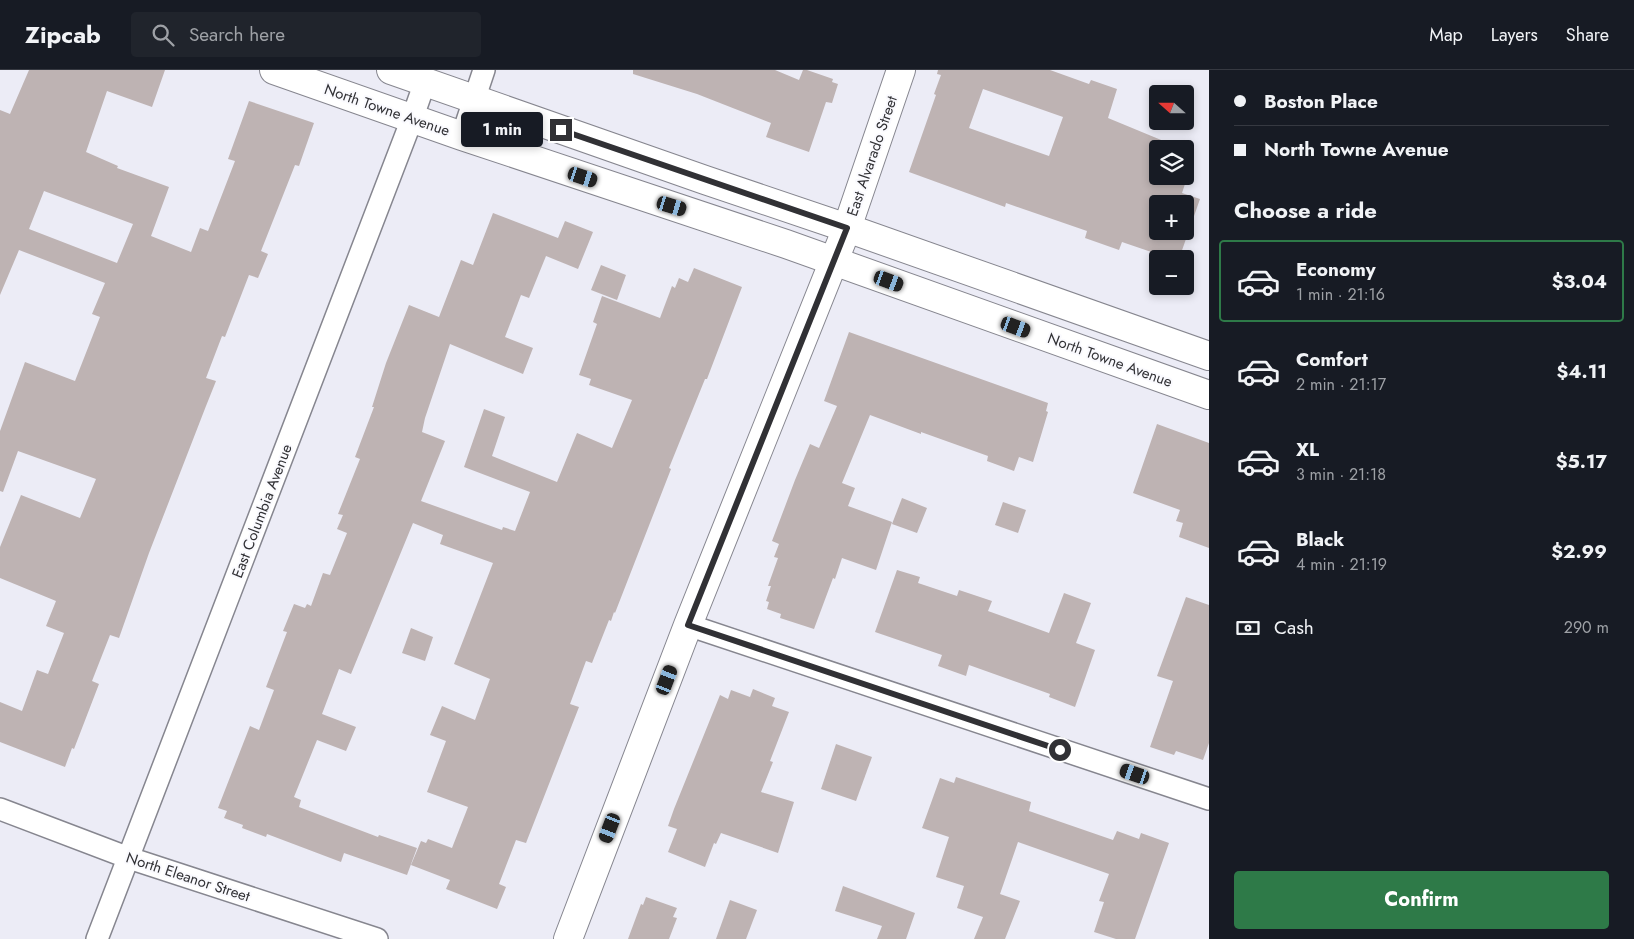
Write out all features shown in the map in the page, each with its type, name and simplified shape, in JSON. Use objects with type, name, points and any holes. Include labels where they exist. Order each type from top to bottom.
[{"type":"main road","name":"North Towne Avenue","points":[[274,70],[412,119],[834,261],[1209,395]]},
{"type":"main road","points":[[391,70],[1209,356]]},
{"type":"main road","name":"East Alvarado Street","points":[[568,939],[688,625],[847,228],[901,70]]},
{"type":"street","points":[[462,136],[484,70]]},
{"type":"street","name":"East Columbia Avenue","points":[[97,939],[425,82]]},
{"type":"street","points":[[688,625],[1209,799]]},
{"type":"street","name":"North Eleanor Street","points":[[0,810],[129,858],[377,939]]},
{"type":"building","points":[[29,70],[165,70],[152,107],[107,91],[86,152],[118,166],[117,168],[169,187],[151,236],[191,252],[200,228],[208,231],[235,161],[228,159],[249,101],[314,123],[299,166],[295,165],[261,251],[268,254],[258,278],[249,275],[225,337],[222,336],[206,378],[216,381],[149,553],[119,638],[110,635],[92,681],[99,684],[74,749],[72,748],[65,767],[0,742],[0,702],[22,711],[37,670],[48,674],[64,633],[46,626],[56,601],[0,578],[0,547],[21,495],[80,518],[96,479],[18,451],[3,492],[0,491],[0,431],[25,362],[75,381],[100,317],[92,314],[105,283],[19,250],[0,295],[0,110],[10,114]],"holes":[[[44,191],[133,224],[117,263],[29,229]]]},
{"type":"building","points":[[633,70],[775,70],[799,80],[803,70],[807,70],[833,79],[832,82],[838,84],[832,103],[826,102],[809,152],[766,137],[771,123],[697,94],[633,74]]},
{"type":"building","points":[[938,70],[1050,70],[1089,84],[1091,80],[1117,89],[1108,118],[1161,140],[1149,140],[1149,185],[1185,185],[1182,193],[1188,195],[1149,195],[1149,240],[1186,240],[1182,250],[1149,251],[1122,242],[1119,250],[1085,238],[1087,231],[1006,203],[1005,207],[909,172],[936,95],[934,94],[941,75],[937,74]],"holes":[[[983,89],[1063,117],[1049,156],[969,128]]]},
{"type":"building","points":[[1194,197],[1200,199],[1194,216]]},
{"type":"building","points":[[493,213],[558,238],[565,221],[593,232],[578,269],[546,256],[529,298],[521,295],[505,337],[533,348],[523,374],[450,344],[425,418],[422,432],[445,441],[421,501],[502,530],[503,527],[515,531],[530,492],[464,467],[484,409],[505,417],[492,456],[557,482],[577,433],[612,448],[632,400],[589,385],[591,379],[579,375],[597,324],[593,322],[602,296],[660,318],[672,286],[675,288],[679,278],[688,282],[694,268],[742,287],[707,379],[705,379],[669,468],[671,469],[615,613],[611,621],[609,620],[592,663],[586,661],[570,704],[579,707],[526,843],[516,840],[499,884],[506,887],[497,909],[446,889],[450,880],[411,865],[421,841],[426,843],[428,839],[452,848],[468,807],[427,792],[446,741],[430,735],[442,706],[475,720],[490,679],[454,664],[493,563],[440,544],[443,535],[413,523],[351,674],[339,669],[322,714],[356,727],[346,751],[317,740],[294,797],[301,800],[299,807],[378,837],[379,835],[417,848],[407,875],[344,853],[341,862],[267,834],[266,837],[242,828],[243,825],[224,818],[227,811],[218,808],[250,726],[259,730],[274,690],[266,687],[287,632],[283,631],[294,604],[305,608],[307,604],[311,606],[323,573],[330,575],[347,533],[337,529],[343,515],[338,514],[360,459],[355,457],[374,407],[372,407],[386,363],[409,305],[439,317],[461,260],[473,265]]},
{"type":"building","points":[[601,265],[626,275],[617,300],[591,290]]},
{"type":"building","points":[[849,332],[1048,403],[1046,411],[1048,412],[1033,462],[1019,457],[1014,471],[987,461],[988,456],[870,415],[842,483],[855,488],[848,506],[892,522],[876,570],[842,558],[814,629],[780,618],[781,614],[767,609],[769,602],[766,601],[771,586],[768,586],[778,558],[774,557],[779,544],[772,541],[810,444],[819,448],[837,406],[824,401]]},
{"type":"building","points":[[1157,424],[1209,443],[1209,548],[1179,537],[1183,523],[1176,521],[1180,510],[1133,493]]},
{"type":"building","points":[[902,498],[927,508],[917,533],[892,524]]},
{"type":"building","points":[[1003,502],[1026,510],[1018,533],[995,525]]},
{"type":"building","points":[[897,570],[920,577],[918,583],[957,596],[959,590],[992,601],[988,611],[1049,633],[1064,593],[1091,603],[1076,643],[1095,650],[1075,707],[1049,697],[1050,694],[969,665],[966,676],[938,666],[942,655],[875,632]]},
{"type":"building","points":[[1186,597],[1209,605],[1209,743],[1203,760],[1176,751],[1174,755],[1150,747],[1173,681],[1157,676]]},
{"type":"building","points":[[411,628],[433,637],[425,661],[402,653]]},
{"type":"building","points":[[753,689],[775,698],[772,706],[789,712],[770,761],[773,762],[761,792],[794,802],[778,853],[721,833],[716,844],[714,843],[705,867],[668,852],[677,829],[668,826],[720,695],[728,699],[731,690],[750,697]]},
{"type":"building","points":[[836,744],[872,757],[856,801],[821,789]]},
{"type":"building","points":[[956,777],[1031,802],[1029,811],[1113,840],[1117,831],[1139,839],[1141,833],[1169,843],[1135,939],[1116,939],[1094,932],[1104,902],[1099,901],[1109,874],[1018,842],[1000,894],[1020,901],[1005,939],[974,939],[983,917],[957,908],[964,886],[936,877],[949,837],[922,828],[940,778],[954,783]]},
{"type":"building","points":[[843,886],[915,913],[906,939],[877,939],[882,926],[835,911]]},
{"type":"building","points":[[646,897],[677,908],[673,917],[677,918],[669,939],[628,939],[641,904],[643,905]]},
{"type":"building","points":[[730,900],[757,910],[746,939],[716,939]]},
{"type":"route","points":[[561,130],[847,228],[688,625],[1060,750]]}]
